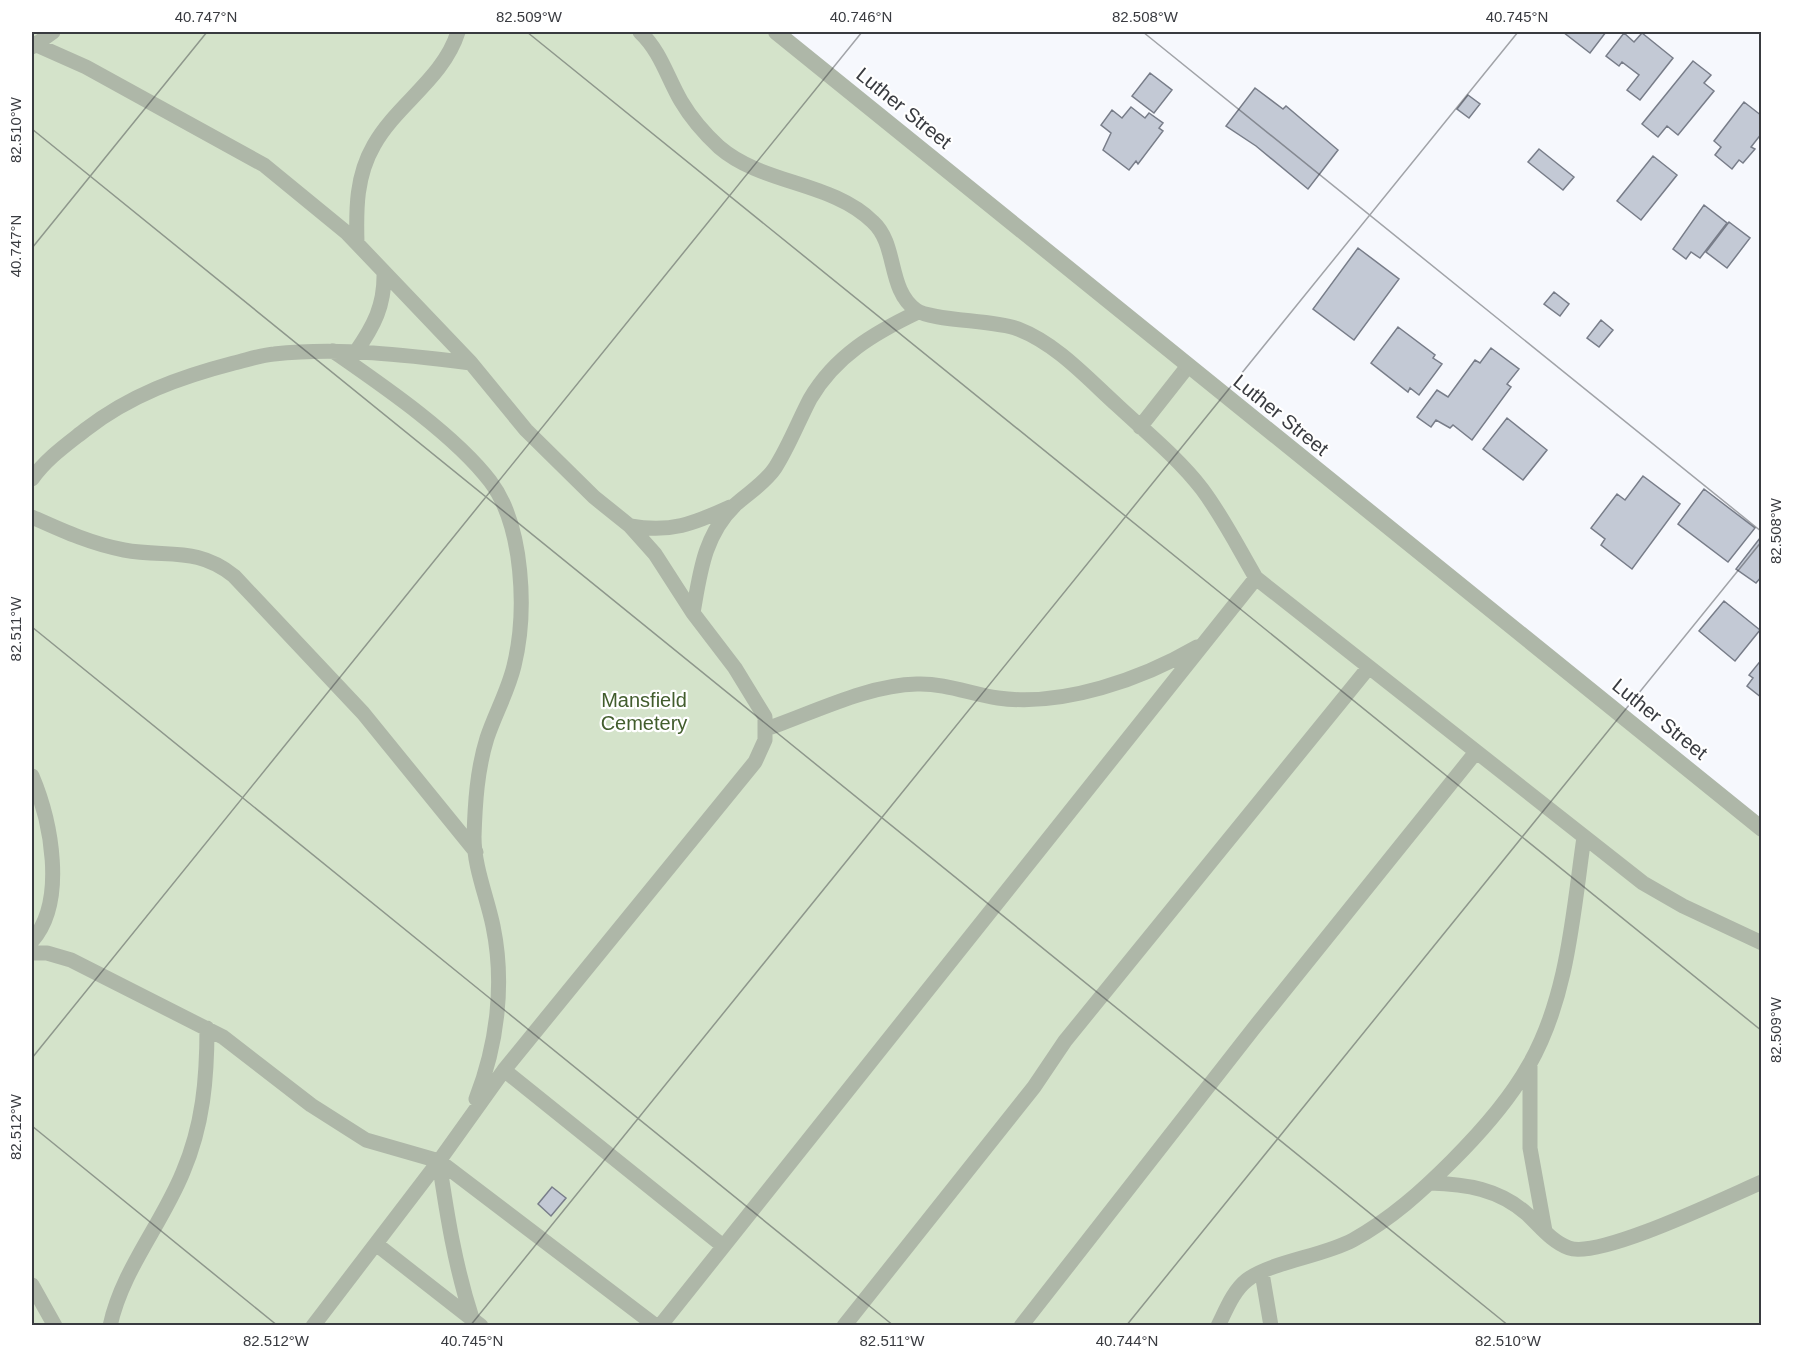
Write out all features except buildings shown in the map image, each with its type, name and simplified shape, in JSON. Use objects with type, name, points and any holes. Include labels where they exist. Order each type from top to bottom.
[{"type":"street","name":"Luther Street","points":[[776,32],[1761,829]]},
{"type":"lane","points":[[33,45],[53,32]]},
{"type":"lane","points":[[640,32],[656,49],[681,101],[720,148],[756,168],[847,204],[874,223],[882,235],[898,287],[906,300],[918,312],[1016,328],[1039,339],[1065,358],[1180,463],[1202,489],[1256,578],[1643,883],[1761,943]]},
{"type":"lane","points":[[357,243],[356,201],[366,160],[374,144],[424,88],[459,35]]},
{"type":"lane","points":[[33,45],[86,67],[264,165],[308,199],[357,243],[471,363],[526,430],[594,497],[630,526],[654,554],[693,613],[735,668],[765,717],[765,740],[755,762],[504,1070],[439,1161],[313,1326]]},
{"type":"lane","points":[[355,352],[370,331],[383,302],[384,272]]},
{"type":"lane","points":[[693,613],[702,562],[710,539],[736,504],[773,471],[811,398],[832,368],[858,344],[918,312]]},
{"type":"lane","points":[[32,479],[39,468],[66,446],[132,398],[216,368],[273,354],[333,351],[471,363]]},
{"type":"lane","points":[[333,351],[382,386],[462,451],[491,482],[507,513],[519,581],[521,628],[514,667],[487,740],[479,772],[474,840],[493,927],[498,964],[497,1006],[495,1038],[487,1072],[468,1119]]},
{"type":"lane","points":[[1140,427],[1188,366]]},
{"type":"lane","points":[[630,526],[654,530],[674,529],[736,504]]},
{"type":"lane","points":[[32,517],[94,542],[124,550],[205,557],[220,564],[363,713],[476,852]]},
{"type":"lane","points":[[32,953],[47,953],[71,960],[207,1028],[252,1057],[344,1127],[366,1140],[439,1161],[658,1326],[1256,578]]},
{"type":"lane","points":[[766,729],[862,693],[894,686],[919,684],[999,698],[1079,693],[1164,666],[1205,643]]},
{"type":"lane","points":[[844,1326],[1034,1087],[1065,1041],[1369,667]]},
{"type":"lane","points":[[1021,1326],[1261,1018],[1476,752]]},
{"type":"lane","points":[[32,776],[47,826],[52,870],[49,911],[32,941]]},
{"type":"lane","points":[[1218,1326],[1235,1293],[1248,1279],[1327,1252],[1354,1239],[1411,1202],[1495,1115],[1530,1064],[1546,1030],[1566,963],[1584,837]]},
{"type":"lane","points":[[110,1326],[135,1265],[183,1173],[194,1142],[202,1114],[207,1078],[207,1028]]},
{"type":"lane","points":[[1530,1064],[1530,1148],[1545,1231]]},
{"type":"lane","points":[[504,1070],[723,1246]]},
{"type":"lane","points":[[439,1161],[459,1280],[476,1322]]},
{"type":"lane","points":[[1430,1183],[1462,1184],[1485,1189],[1524,1212],[1556,1242],[1572,1249],[1615,1244],[1761,1182]]},
{"type":"lane","points":[[376,1244],[476,1322]]},
{"type":"lane","points":[[1262,1273],[1271,1326]]},
{"type":"lane","points":[[32,1285],[55,1326]]},
{"type":"green space","name":"Mansfield Cemetery","points":[[32,32],[779,32],[1761,832],[1761,1325],[32,1325]]}]
